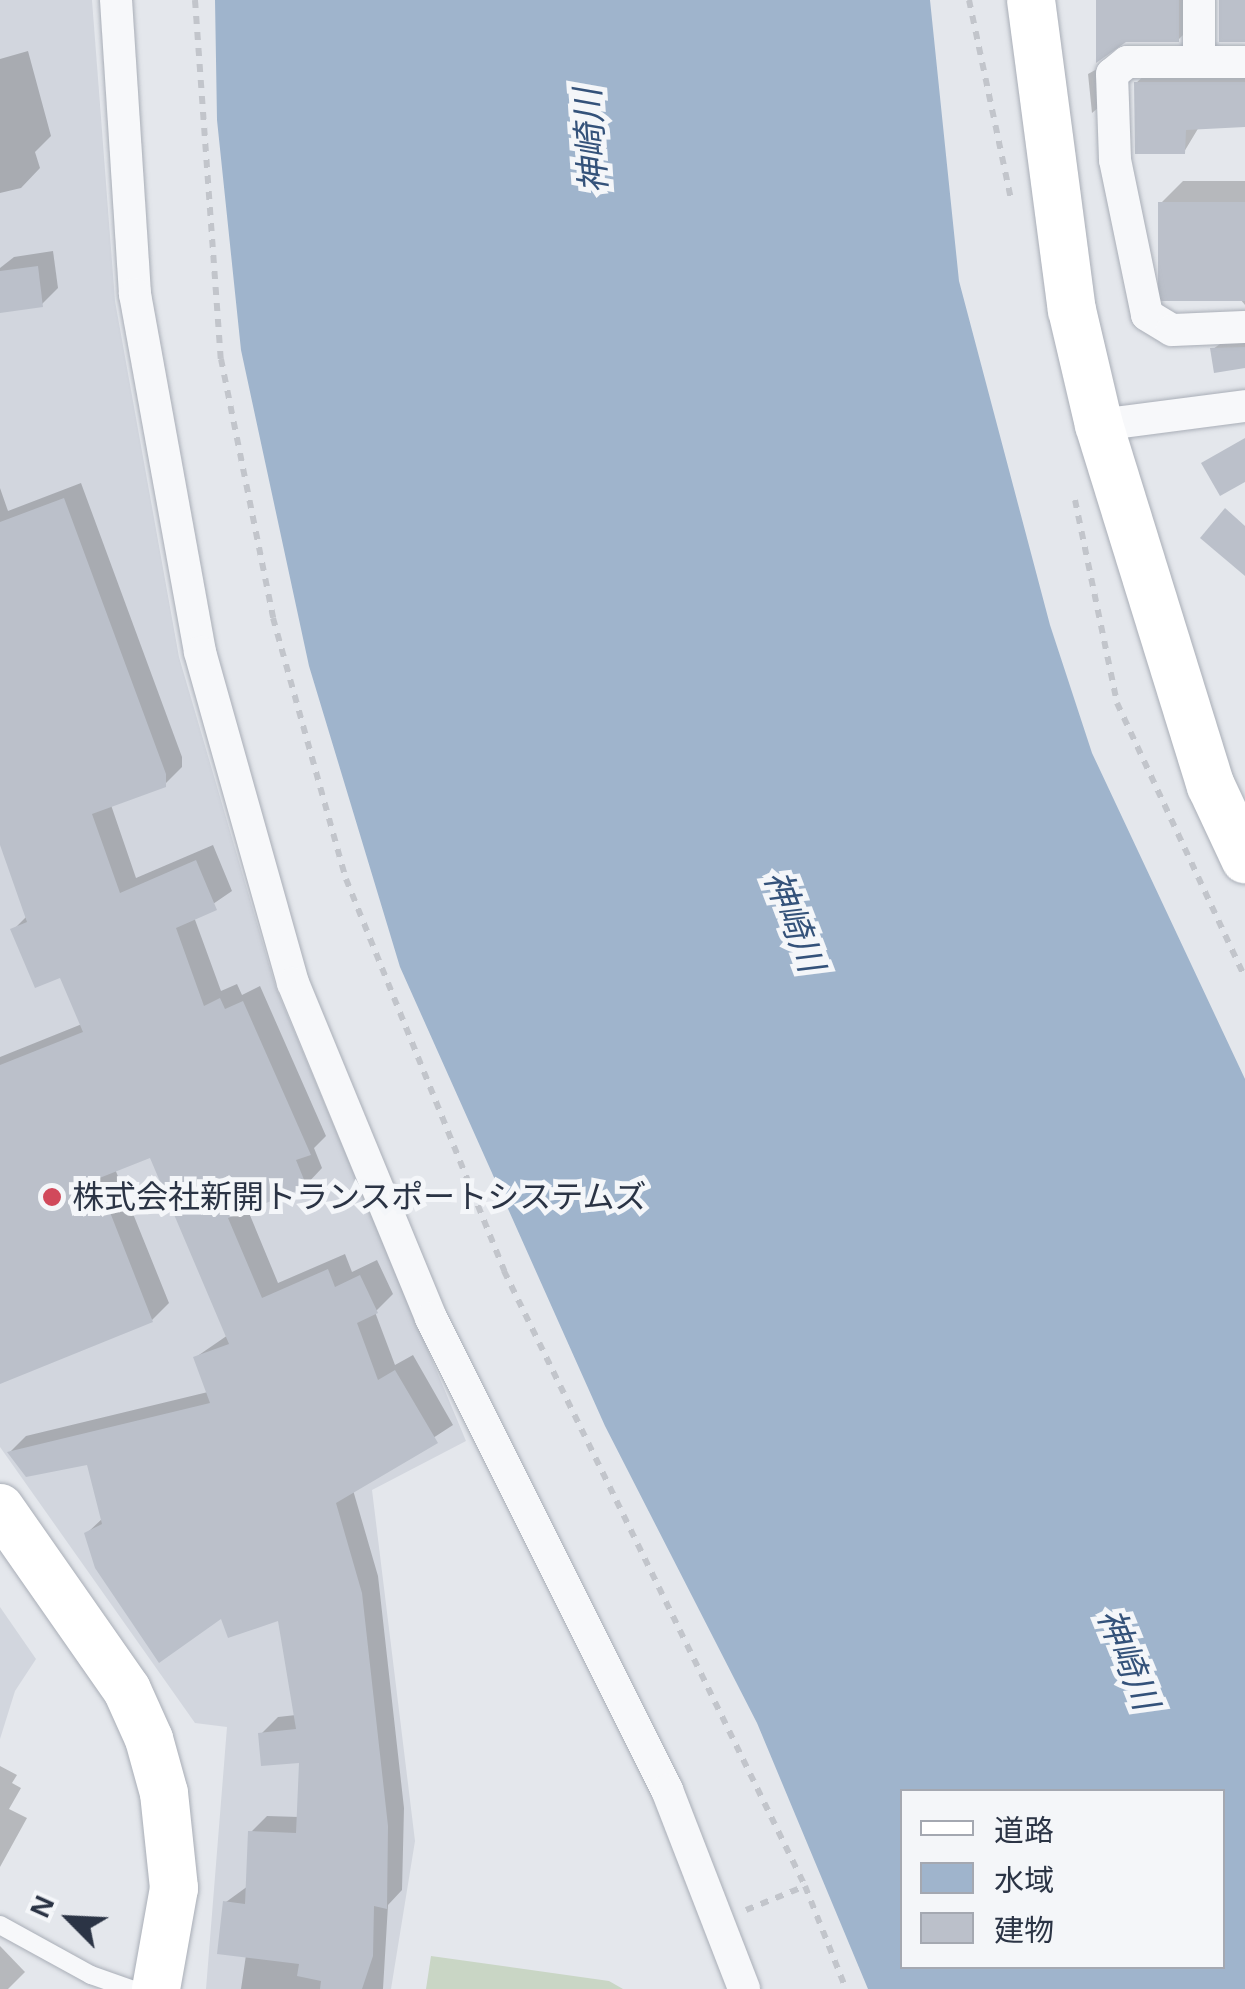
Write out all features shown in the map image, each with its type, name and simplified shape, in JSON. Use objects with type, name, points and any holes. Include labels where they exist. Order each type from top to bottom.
[{"type":"street","points":[[116,0],[142,332],[200,652],[293,983],[431,1318],[667,1790],[744,1989]]},
{"type":"street","points":[[1032,0],[1072,310],[1098,424],[1211,786],[1245,859]]},
{"type":"street","points":[[1199,0],[1199,62]]},
{"type":"street","points":[[1245,62],[1116,66],[1115,160],[1147,315],[1172,330],[1245,327]]},
{"type":"street","points":[[1098,424],[1245,406]]},
{"type":"street","points":[[0,1508],[127,1690],[149,1738],[164,1793],[174,1888],[156,1989]]},
{"type":"lane","points":[[0,1925],[91,1976],[131,1989]]},
{"type":"path","points":[[194,0],[221,359],[273,618],[346,878],[504,1270],[805,1886],[846,1989]]},
{"type":"path","points":[[755,1906],[805,1886]]},
{"type":"shaded area","points":[[0,0],[92,0],[115,301],[179,657],[276,988],[466,1441],[372,1490],[415,1841],[391,1989],[206,1989],[227,1727],[195,1723],[0,1447]]},
{"type":"shaded area","points":[[0,1607],[36,1659],[15,1691],[0,1739]]},
{"type":"green space","points":[[431,1956],[609,1981],[623,1989],[426,1989]]},
{"type":"water","name":"神崎川","points":[[215,0],[930,0],[959,281],[1050,625],[1092,753],[1245,1079],[1245,1989],[868,1989],[757,1723],[605,1426],[400,967],[309,666],[241,350],[217,120]]},
{"type":"building","points":[[1096,0],[1179,0],[1179,42],[1126,42],[1096,63]]},
{"type":"building","points":[[1219,0],[1245,0],[1245,42],[1219,42]]},
{"type":"building","points":[[1134,82],[1245,82],[1245,127],[1186,130],[1185,154],[1135,154]]},
{"type":"building","points":[[1158,202],[1245,202],[1245,301],[1158,301]]},
{"type":"building","points":[[38,266],[43,307],[0,313],[0,271]]},
{"type":"building","points":[[1245,347],[1245,368],[1214,373],[1210,348]]},
{"type":"building","points":[[1245,438],[1245,482],[1220,496],[1201,463]]},
{"type":"building","points":[[64,498],[166,774],[166,787],[92,814],[120,893],[196,860],[217,910],[176,928],[204,1006],[220,998],[225,1009],[243,1001],[311,1155],[296,1160],[307,1187],[228,1218],[262,1298],[328,1269],[335,1287],[360,1275],[378,1313],[357,1323],[378,1380],[395,1370],[438,1443],[336,1503],[362,1593],[388,1826],[387,1909],[374,1906],[373,1956],[362,1989],[320,1989],[321,1981],[297,1976],[299,1964],[217,1954],[223,1901],[245,1904],[248,1831],[296,1833],[299,1763],[261,1766],[258,1733],[296,1729],[278,1621],[228,1638],[221,1619],[159,1663],[95,1568],[84,1533],[102,1524],[87,1465],[26,1477],[7,1452],[210,1403],[193,1357],[229,1344],[150,1158],[97,1179],[153,1322],[0,1384],[0,1065],[83,1032],[60,978],[35,988],[10,929],[27,922],[0,845],[0,522]]},
{"type":"building","points":[[1225,508],[1245,526],[1245,576],[1200,538]]},
{"type":"place","name":"株式会社新開トランスポートシステムズ","points":[[52,1197]]}]
